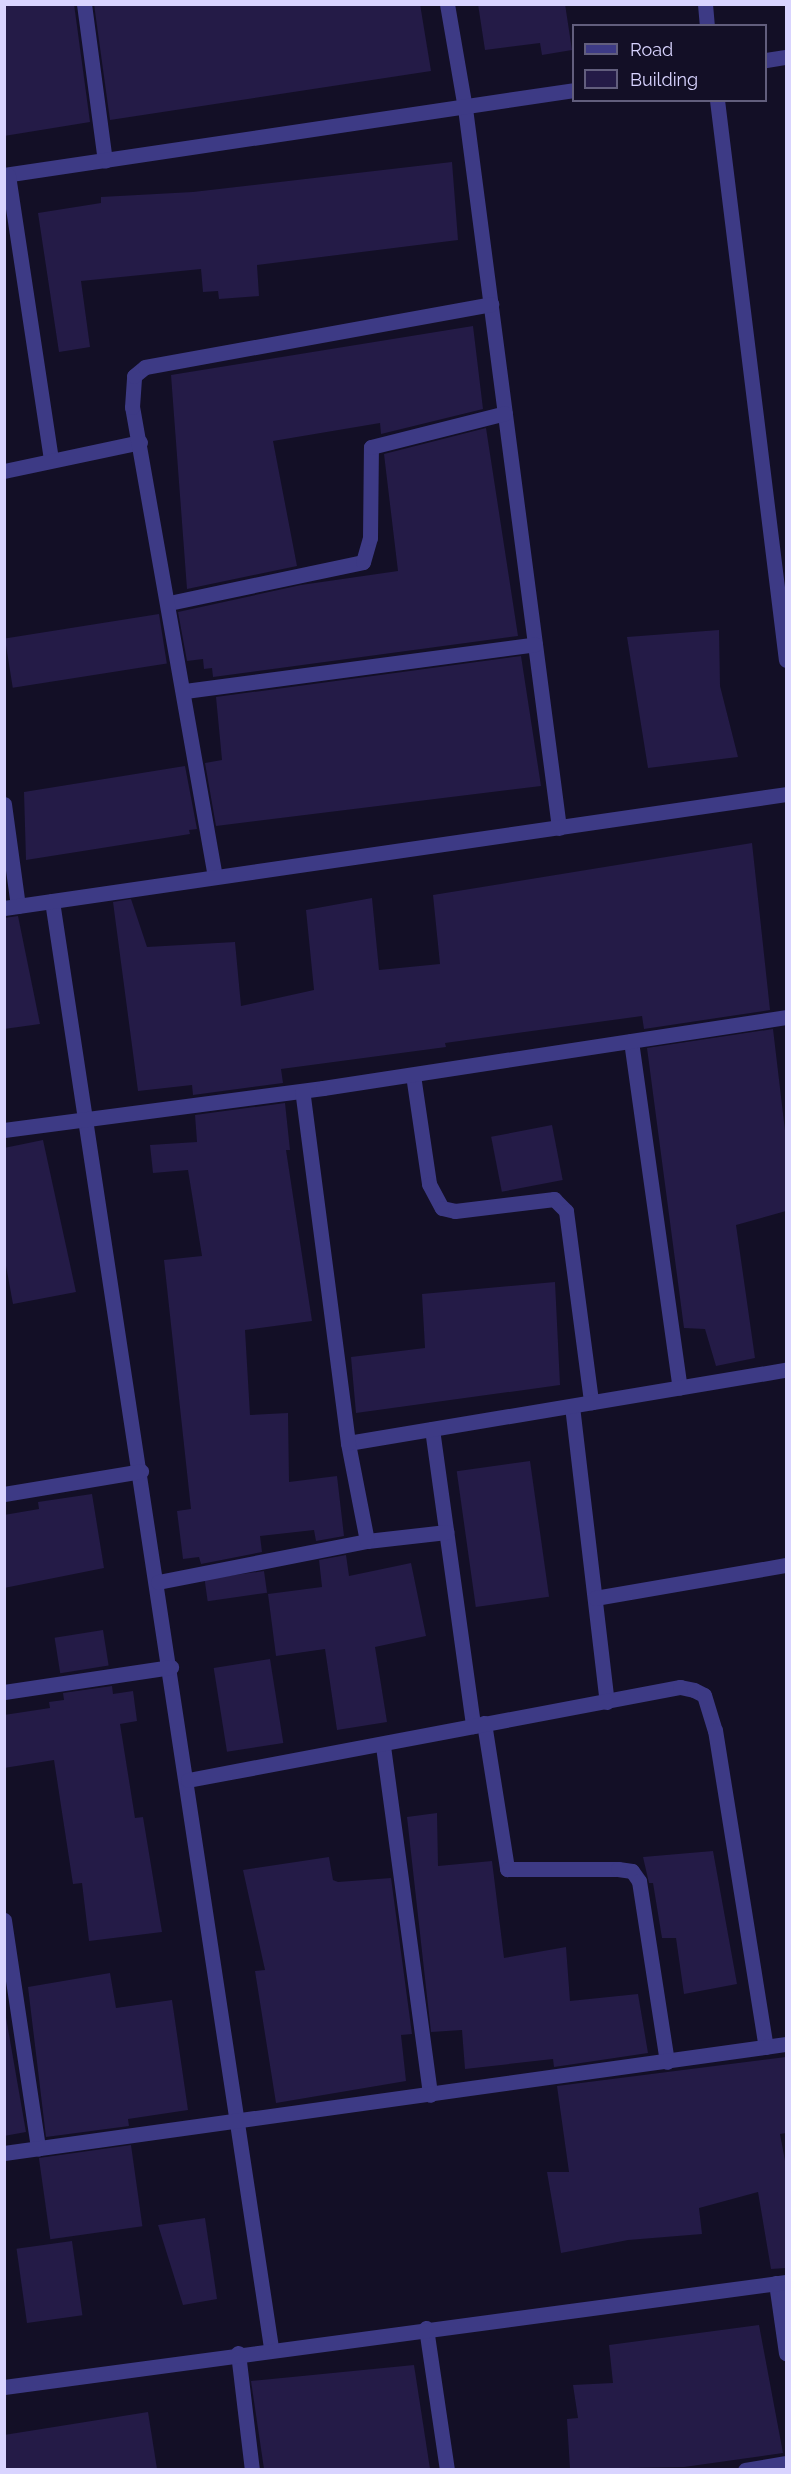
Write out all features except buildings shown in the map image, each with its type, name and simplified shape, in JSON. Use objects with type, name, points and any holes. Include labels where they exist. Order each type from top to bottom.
[{"type":"street","points":[[84,4],[105,161]]},
{"type":"street","points":[[447,4],[465,108],[559,828]]},
{"type":"street","points":[[705,4],[707,24]]},
{"type":"street","points":[[767,60],[786,57]]},
{"type":"street","points":[[51,460],[6,175],[572,90]]},
{"type":"street","points":[[717,102],[786,660]]},
{"type":"street","points":[[215,877],[185,691],[140,442],[132,388],[134,376],[145,367],[491,304]]},
{"type":"street","points":[[168,603],[363,561],[370,538],[371,447],[505,413]]},
{"type":"street","points":[[4,471],[140,442]]},
{"type":"street","points":[[185,691],[535,644]]},
{"type":"street","points":[[4,804],[11,907],[786,794]]},
{"type":"street","points":[[52,901],[171,1667],[271,2349]]},
{"type":"street","points":[[4,1130],[413,1075],[786,1017]]},
{"type":"street","points":[[631,1041],[680,1388]]},
{"type":"street","points":[[413,1075],[429,1184],[442,1208],[455,1211],[554,1199],[566,1211],[591,1402]]},
{"type":"street","points":[[302,1091],[348,1443],[368,1541]]},
{"type":"street","points":[[348,1443],[786,1370]]},
{"type":"street","points":[[572,1406],[607,1702]]},
{"type":"street","points":[[432,1429],[446,1532],[478,1725],[507,1869],[632,1871],[639,1881],[667,2062]]},
{"type":"street","points":[[4,1494],[141,1471]]},
{"type":"street","points":[[158,1582],[368,1541],[446,1532]]},
{"type":"street","points":[[595,1598],[786,1565]]},
{"type":"street","points":[[4,1692],[171,1667]]},
{"type":"street","points":[[188,1780],[383,1746],[478,1725],[680,1687],[704,1695],[715,1730],[766,2047]]},
{"type":"street","points":[[383,1746],[430,2095]]},
{"type":"street","points":[[4,1920],[38,2148]]},
{"type":"street","points":[[4,2153],[786,2044]]},
{"type":"street","points":[[4,2387],[238,2353],[781,2283],[786,2353]]},
{"type":"street","points":[[426,2328],[447,2469]]},
{"type":"street","points":[[238,2353],[252,2469]]},
{"type":"street","points":[[745,2469],[786,2463]]}]
